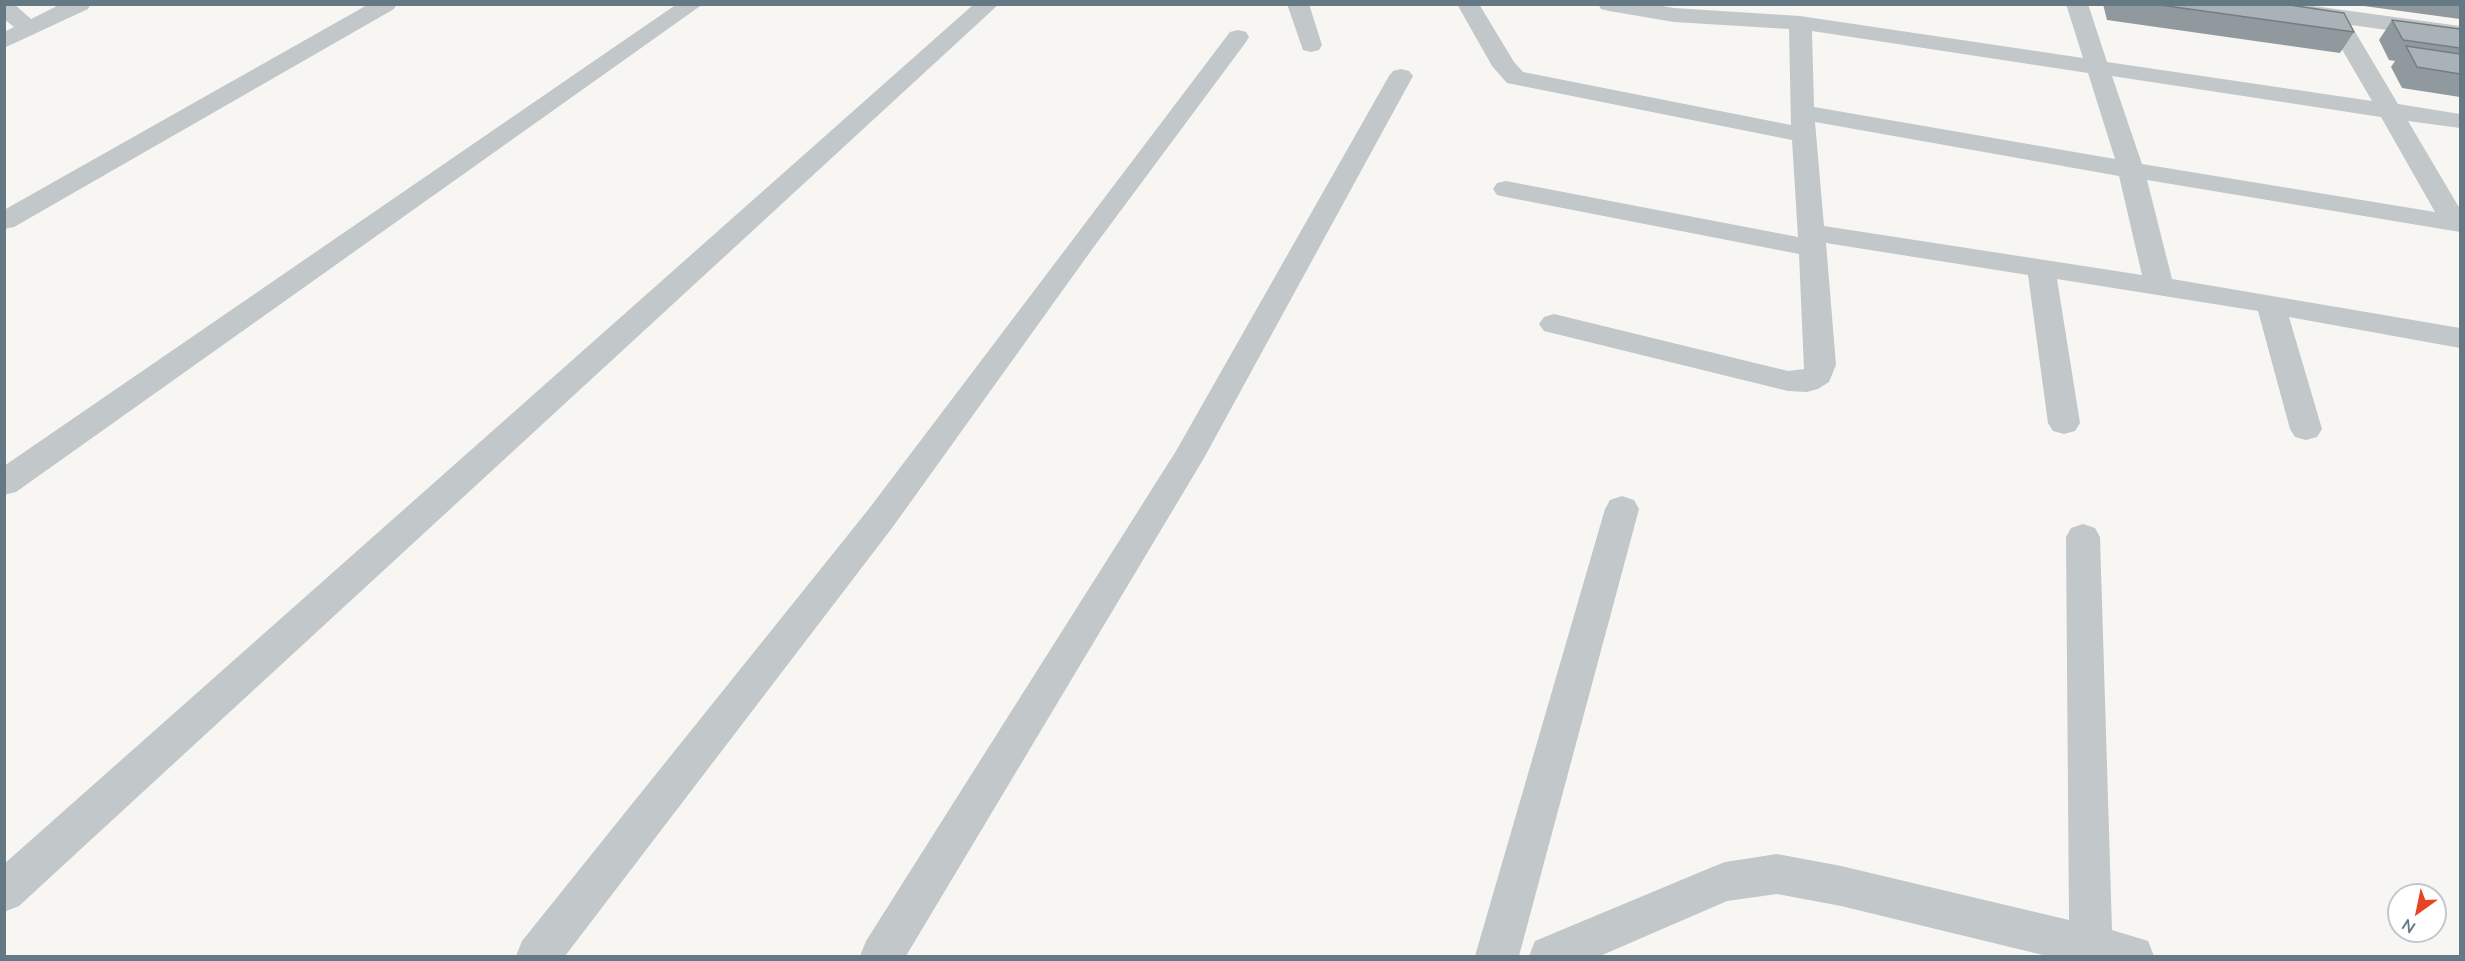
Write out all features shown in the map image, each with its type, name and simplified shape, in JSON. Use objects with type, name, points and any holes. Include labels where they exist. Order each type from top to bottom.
[{"type":"street","points":[[4,41],[80,4]]},
{"type":"street","points":[[4,221],[386,4]]},
{"type":"street","points":[[4,483],[692,4]]},
{"type":"street","points":[[4,892],[988,4]]},
{"type":"street","points":[[1298,4],[1311,45]]},
{"type":"street","points":[[1468,4],[1504,66],[1515,78],[1803,123],[2131,170],[2458,223]]},
{"type":"street","points":[[1609,4],[1674,15],[1800,23],[2460,120]]},
{"type":"street","points":[[2077,4],[2131,170],[2159,286]]},
{"type":"street","points":[[2246,4],[2460,33]]},
{"type":"street","points":[[4,7],[29,29]]},
{"type":"street","points":[[2335,17],[2458,223]]},
{"type":"street","points":[[1554,324],[1788,381],[1807,382],[1818,375],[1821,365],[1803,123],[1800,23]]},
{"type":"street","points":[[538,957],[880,519],[1083,242],[1238,38]]},
{"type":"street","points":[[882,957],[1188,458],[1401,76]]},
{"type":"street","points":[[1506,189],[1812,240],[2159,286],[2460,338]]},
{"type":"street","points":[[2041,269],[2064,423]]},
{"type":"street","points":[[2271,304],[2306,429]]},
{"type":"street","points":[[1497,957],[1622,510]]},
{"type":"street","points":[[2084,537],[2091,952]]},
{"type":"street","points":[[1551,957],[1725,882],[1777,874],[1841,886],[2091,952],[2132,957]]},
{"type":"building","points":[[2153,4],[2283,4],[2344,13],[2354,32]]},
{"type":"building","points":[[2392,20],[2460,29],[2460,48],[2403,40]]},
{"type":"building","points":[[2406,46],[2460,54],[2460,74],[2417,67]]}]
